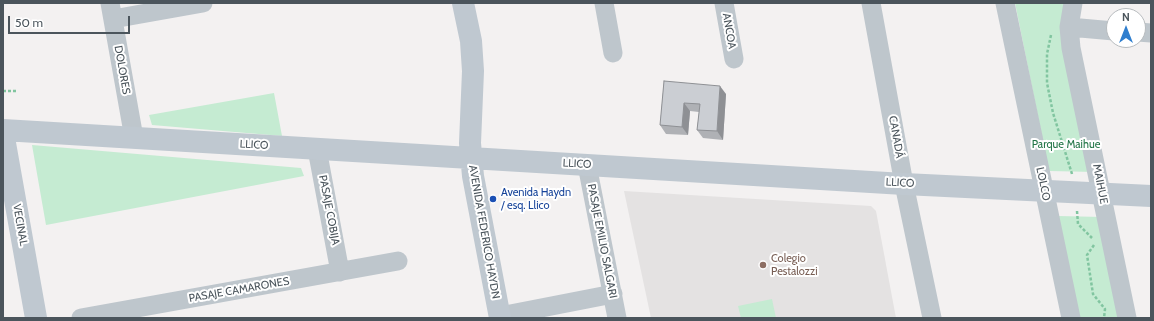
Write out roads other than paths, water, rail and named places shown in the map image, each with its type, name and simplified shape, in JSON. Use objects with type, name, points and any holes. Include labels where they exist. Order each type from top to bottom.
[{"type":"street","points":[[111,11],[203,3]]},
{"type":"street","name":"AVENIDA FEDERICO HAYDN","points":[[463,3],[473,64],[471,158],[500,317]]},
{"type":"street","points":[[604,3],[613,53]]},
{"type":"street","name":"ANCOA","points":[[724,3],[734,59]]},
{"type":"street","name":"CANADÁ","points":[[871,3],[904,184],[932,318]]},
{"type":"street","name":"LOLCO","points":[[1005,3],[1071,318]]},
{"type":"street","name":"MAIHUE","points":[[1073,3],[1061,29],[1071,48],[1127,318]]},
{"type":"street","name":"DOLORES","points":[[111,11],[134,138]]},
{"type":"street","points":[[1061,29],[1106,31]]},
{"type":"street","name":"LLICO","points":[[3,131],[904,184],[1151,196]]},
{"type":"street","name":"VECINAL","points":[[3,131],[36,318]]},
{"type":"street","name":"PASAJE COBIJA","points":[[317,149],[340,272]]},
{"type":"street","name":"PASAJE EMILIO SALGARI","points":[[587,165],[618,318]]},
{"type":"street","name":"PASAJE CAMARONES","points":[[81,318],[160,311],[398,261]]},
{"type":"street","points":[[500,317],[613,294]]},
{"type":"place","name":"Avenida Haydn / esq. Llico","points":[[493,199]]},
{"type":"place","name":"Colegio Pestalozzi","points":[[763,265]]},
{"type":"park label","name":"Parque Maihue","points":[[1066,145]]}]
